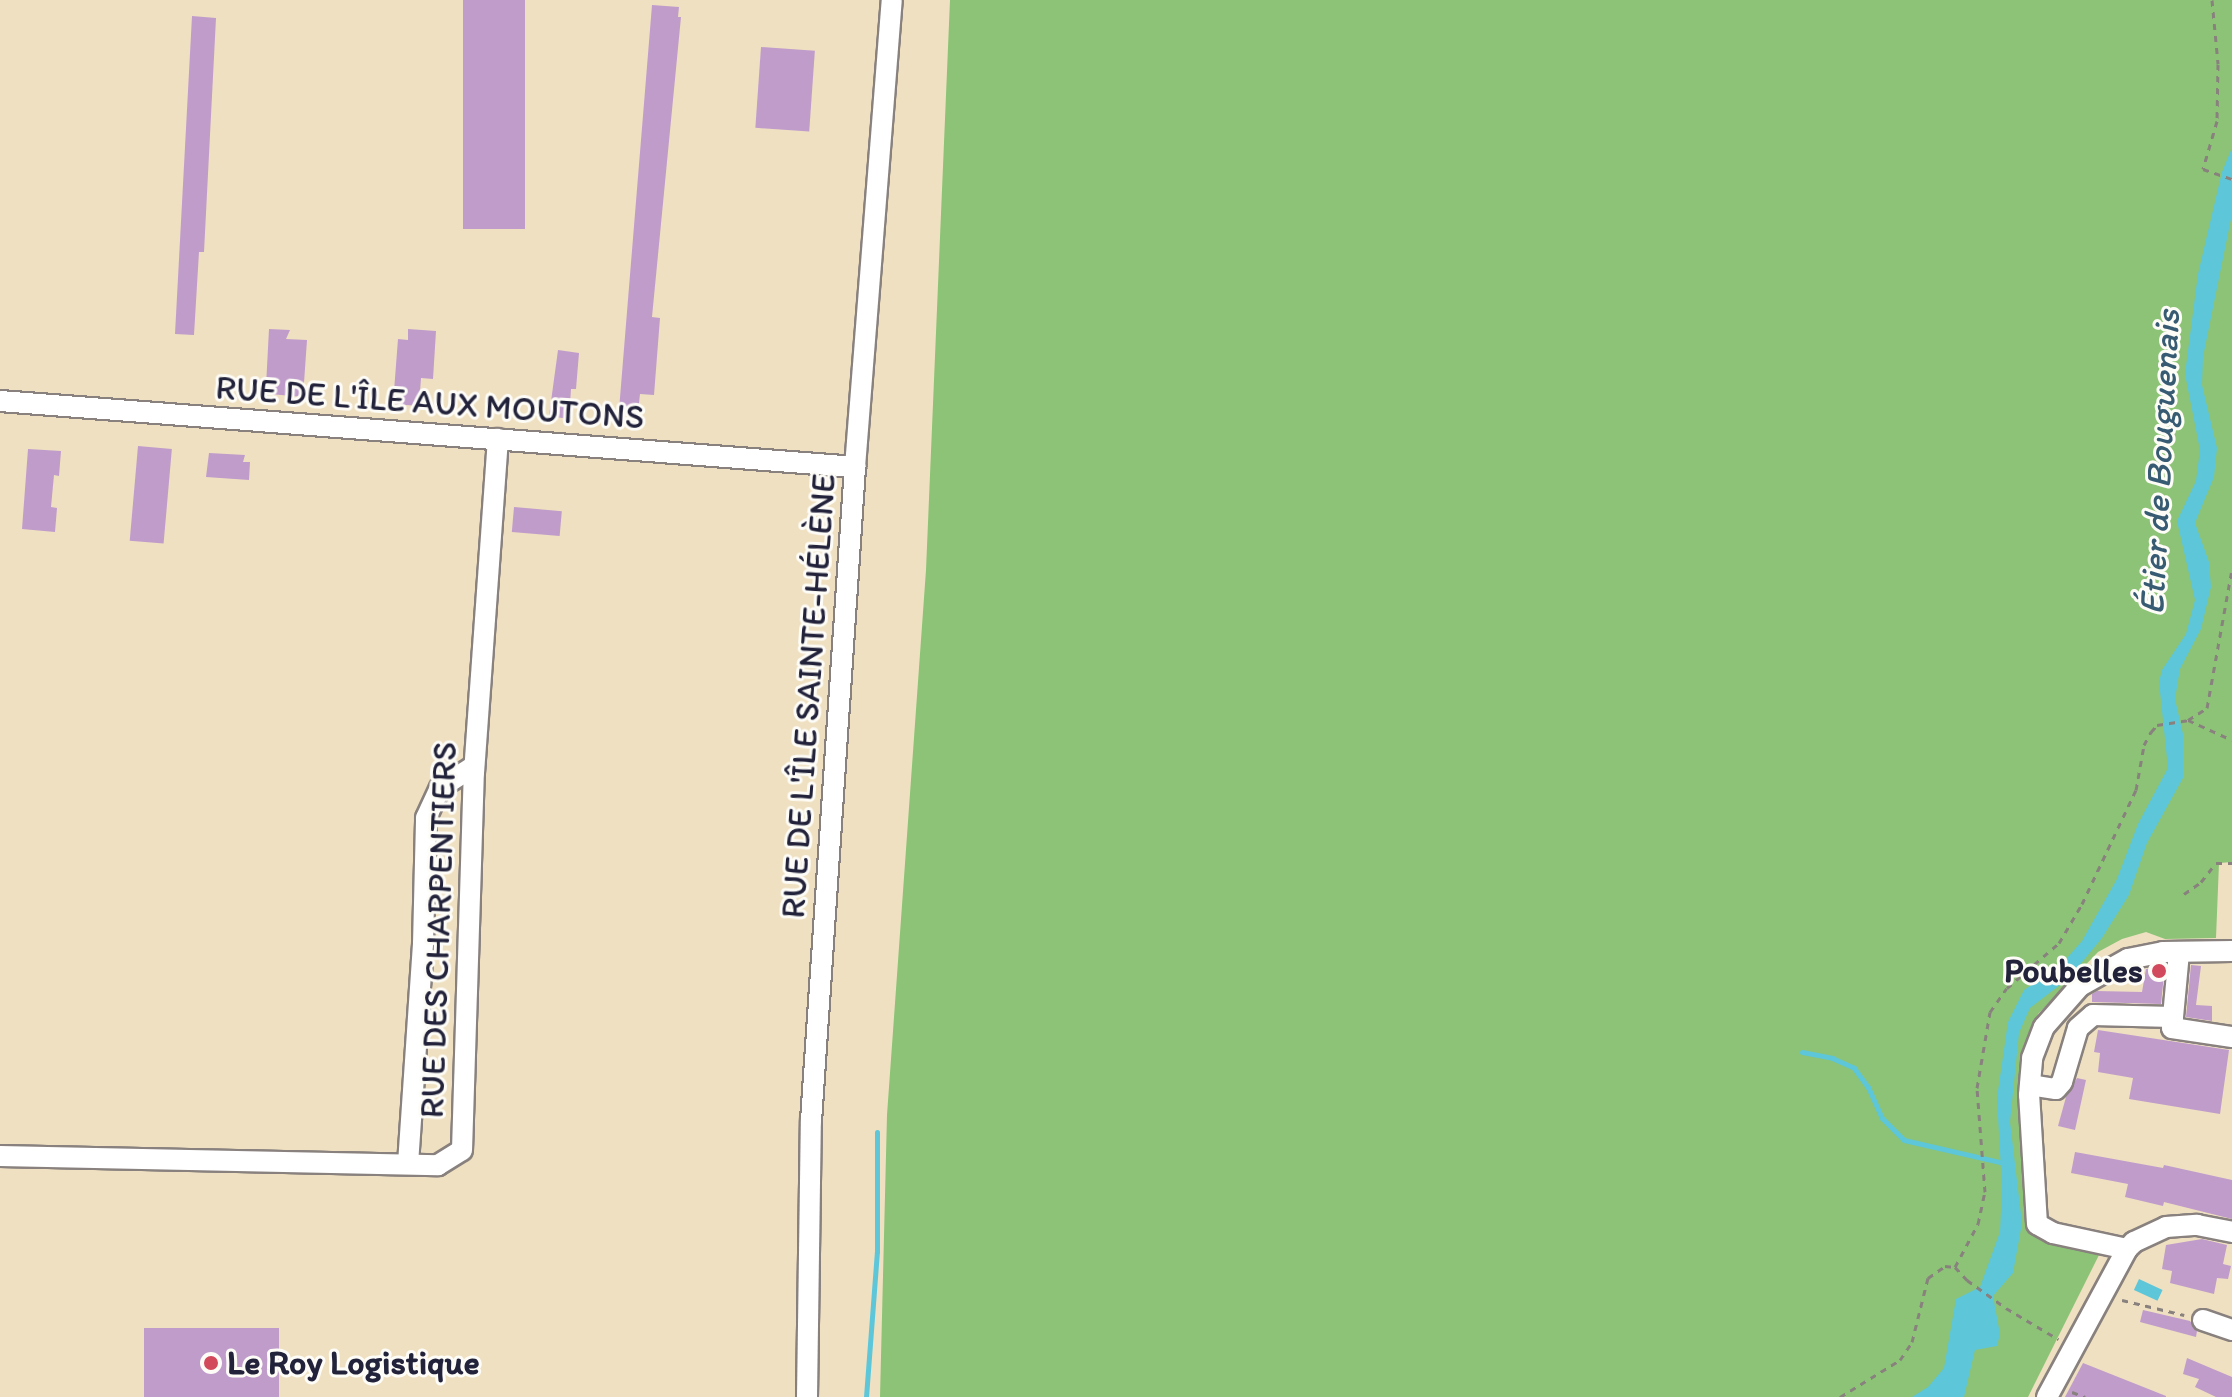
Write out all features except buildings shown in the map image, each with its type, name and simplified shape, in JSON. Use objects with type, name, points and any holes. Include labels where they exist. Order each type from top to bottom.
[{"type":"street","name":"RUE DE L'ÎLE SAINTE-HÉLÈNE","points":[[807,1397],[811,1121],[855,467],[892,0]]},
{"type":"street","name":"RUE DE L'ÎLE AUX MOUTONS","points":[[0,401],[855,467]]},
{"type":"street","name":"RUE DES CHARPENTIERS","points":[[0,1156],[438,1165],[462,1150],[474,766],[498,439]]},
{"type":"street","points":[[408,1164],[423,944],[426,818],[440,788],[474,766]]},
{"type":"street","points":[[2127,1249],[2053,1233],[2037,1224],[2030,1085],[2032,1058],[2044,1027],[2080,986],[2128,959],[2179,952],[2232,951]]},
{"type":"street","points":[[2179,952],[2172,1028],[2232,1037]]},
{"type":"street","points":[[2030,1085],[2056,1089],[2062,1082],[2078,1028],[2093,1015],[2173,1017]]},
{"type":"street","points":[[2047,1397],[2127,1249],[2166,1227],[2197,1225],[2232,1232]]},
{"type":"street","points":[[2203,1320],[2232,1330]]},
{"type":"path","points":[[2212,0],[2218,64],[2217,121],[2203,169],[2211,175],[2232,179]]},
{"type":"path","points":[[1955,1267],[1978,1224],[1985,1166],[1977,1118],[1977,1088],[1990,1012],[2007,988],[2059,943],[2082,904],[2136,790],[2144,745],[2157,725],[2188,720],[2207,708],[2232,569]]},
{"type":"path","points":[[2188,720],[2232,740]]},
{"type":"path","points":[[2184,894],[2201,882],[2216,863],[2232,863]]},
{"type":"path","points":[[1840,1397],[1900,1360],[1912,1342],[1928,1278],[1945,1266],[1955,1267],[1967,1280],[2006,1308],[2075,1349]]},
{"type":"path","points":[[2105,1291],[2141,1306],[2203,1320]]},
{"type":"green space","points":[[950,0],[2232,0],[2232,862],[2219,863],[2216,938],[2165,939],[2146,932],[2122,939],[2098,952],[2038,1014],[2020,1093],[2030,1235],[2101,1251],[2028,1397],[880,1397],[887,1115],[926,570]]},
{"type":"water","points":[[2232,148],[2232,214],[2203,357],[2202,385],[2217,448],[2214,477],[2195,523],[2209,562],[2211,587],[2201,629],[2180,669],[2175,699],[2183,734],[2183,778],[2147,843],[2129,895],[2102,938],[2069,978],[2030,1008],[2019,1033],[2010,1122],[2022,1223],[2013,1273],[1993,1296],[2000,1334],[1997,1346],[1975,1350],[1964,1397],[1912,1397],[1928,1387],[1944,1368],[1956,1299],[1980,1287],[2000,1232],[2002,1188],[1997,1098],[2008,1022],[2024,990],[2059,967],[2082,941],[2117,879],[2138,824],[2168,768],[2159,682],[2162,670],[2186,634],[2195,600],[2177,521],[2196,481],[2200,450],[2185,374],[2198,274],[2222,172]]},
{"type":"water","points":[[2139,1279],[2163,1290],[2157,1301],[2134,1290]]},
{"type":"waterway","points":[[1802,1052],[1832,1058],[1854,1068],[1868,1087],[1882,1118],[1904,1140],[2004,1163]]},
{"type":"waterway","points":[[866,1397],[877,1251],[877,1132]]},
{"type":"place","name":"Poubelles","points":[[2159,971]]},
{"type":"place","name":"Le Roy Logistique","points":[[211,1363]]},
{"type":"water label","name":"Étier de Bouguenais","points":[[2159,462]]}]
